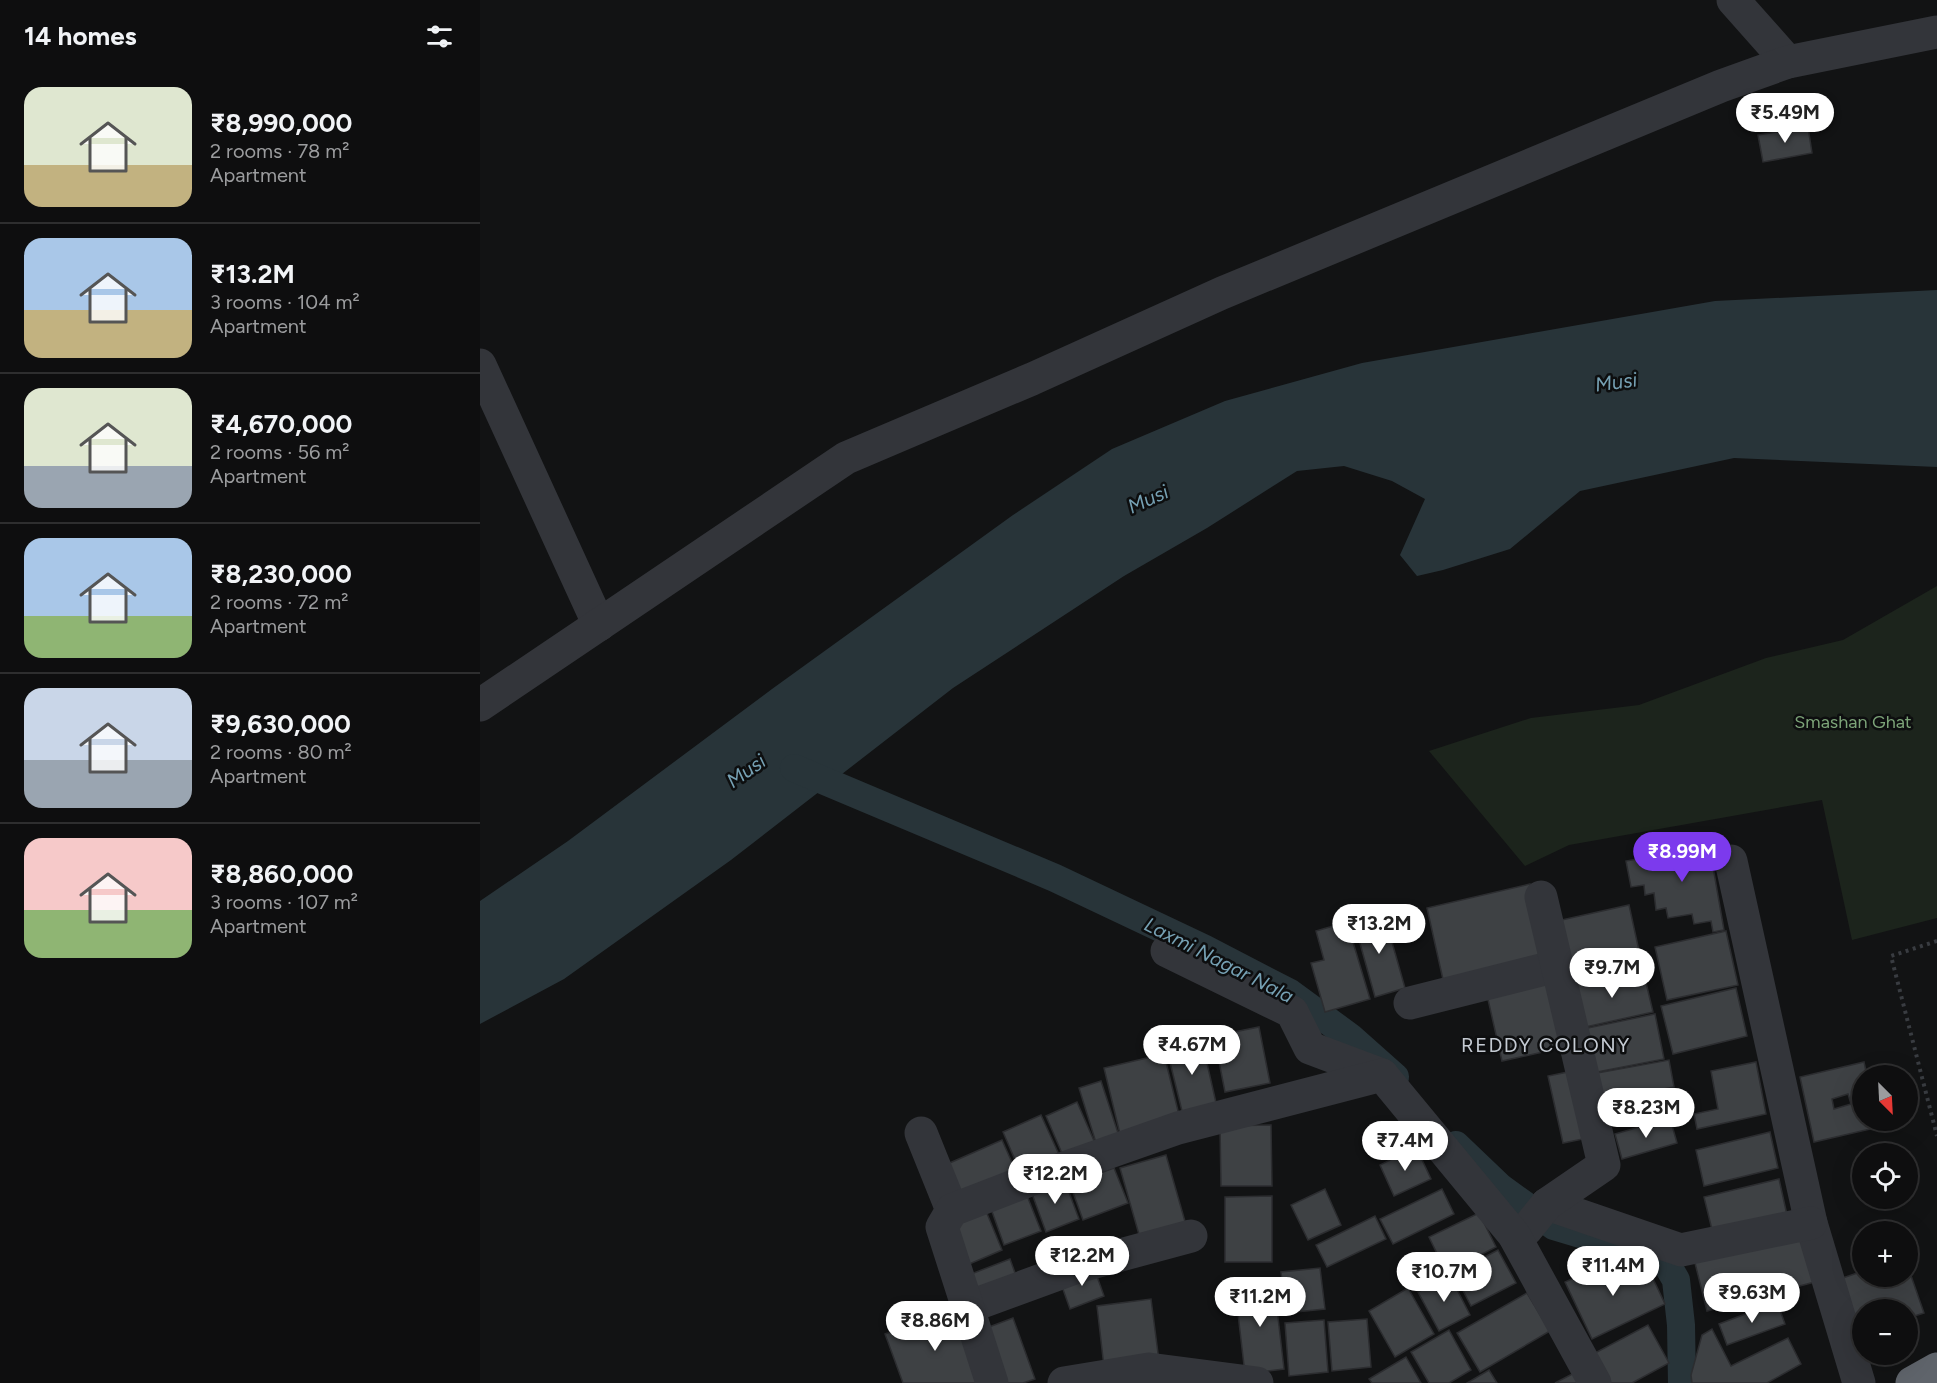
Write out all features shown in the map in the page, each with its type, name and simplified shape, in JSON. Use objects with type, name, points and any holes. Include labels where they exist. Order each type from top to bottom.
[{"type":"highway","points":[[1912,1383],[1937,1369]]},
{"type":"street","points":[[1733,0],[1788,62]]},
{"type":"street","points":[[480,705],[846,459],[1032,379],[1222,293],[1709,90],[1788,62],[1937,32]]},
{"type":"street","points":[[480,365],[598,625]]},
{"type":"street","points":[[1731,861],[1811,1223],[1858,1383]]},
{"type":"street","points":[[1514,1235],[1526,1230],[1546,1204],[1604,1165],[1541,897]]},
{"type":"street","points":[[1167,951],[1292,1012],[1310,1048],[1382,1075],[1514,1235],[1595,1383]]},
{"type":"street","points":[[1410,1003],[1557,966]]},
{"type":"street","points":[[992,1383],[942,1227],[952,1210],[1178,1128],[1382,1075]]},
{"type":"street","points":[[921,1133],[952,1210]]},
{"type":"street","points":[[1546,1204],[1681,1250],[1811,1223]]},
{"type":"street","points":[[968,1307],[1080,1266],[1191,1236]]},
{"type":"street","points":[[1064,1383],[1151,1376],[1257,1383]]},
{"type":"path","points":[[1937,941],[1891,956],[1937,1136]]},
{"type":"green space","name":"Smashan Ghat","points":[[1937,586],[1937,918],[1852,940],[1822,800],[1569,845],[1525,866],[1429,751],[1531,718],[1639,705],[1766,658],[1843,640]]},
{"type":"water","name":"Musi","points":[[1937,290],[1937,467],[1734,458],[1580,491],[1510,549],[1417,576],[1400,555],[1425,499],[1392,481],[1344,466],[1297,471],[1207,528],[1124,576],[953,688],[731,860],[564,979],[480,1024],[480,901],[568,841],[772,689],[1013,515],[1112,449],[1225,401],[1362,363],[1715,301]]},
{"type":"building","points":[[1808,127],[1812,153],[1763,162],[1758,135]]},
{"type":"building","points":[[1721,844],[1724,866],[1713,867],[1724,930],[1713,932],[1711,921],[1694,924],[1692,914],[1668,918],[1666,908],[1656,910],[1654,893],[1645,895],[1644,885],[1631,887],[1626,861]]},
{"type":"building","points":[[1530,884],[1547,961],[1444,984],[1427,908]]},
{"type":"building","points":[[1629,905],[1641,960],[1569,976],[1557,921]]},
{"type":"building","points":[[1384,914],[1405,988],[1375,997],[1354,922]]},
{"type":"building","points":[[1347,922],[1370,999],[1325,1012],[1311,963],[1324,960],[1316,931]]},
{"type":"building","points":[[1726,931],[1738,985],[1667,1000],[1655,947]]},
{"type":"building","points":[[1643,970],[1653,1012],[1581,1028],[1572,985]]},
{"type":"building","points":[[1546,982],[1561,1048],[1502,1061],[1487,995]]},
{"type":"building","points":[[1736,988],[1747,1036],[1673,1054],[1661,1006]]},
{"type":"building","points":[[1655,1014],[1664,1059],[1592,1073],[1583,1029]]},
{"type":"building","points":[[1259,1027],[1270,1083],[1225,1092],[1214,1036]]},
{"type":"building","points":[[1201,1037],[1217,1107],[1183,1115],[1166,1046]]},
{"type":"building","points":[[1164,1054],[1180,1119],[1120,1134],[1104,1068]]},
{"type":"building","points":[[1669,1060],[1674,1087],[1603,1101],[1597,1073]]},
{"type":"building","points":[[1756,1062],[1766,1114],[1697,1129],[1694,1114],[1718,1109],[1711,1071]]},
{"type":"building","points":[[1864,1062],[1865,1065],[1852,1065],[1852,1131],[1862,1131],[1814,1142],[1800,1077]],"holes":[[[1848,1094],[1851,1104],[1834,1109],[1832,1099]]]},
{"type":"building","points":[[1568,1072],[1583,1139],[1563,1143],[1548,1076]]},
{"type":"building","points":[[1101,1081],[1120,1139],[1097,1146],[1079,1088]]},
{"type":"building","points":[[1077,1102],[1095,1143],[1064,1158],[1046,1116]]},
{"type":"building","points":[[1041,1115],[1061,1159],[1022,1176],[1003,1132]]},
{"type":"building","points":[[1670,1118],[1677,1143],[1622,1159],[1615,1134]]},
{"type":"building","points":[[1271,1125],[1272,1186],[1221,1186],[1220,1126]]},
{"type":"building","points":[[1770,1132],[1778,1168],[1704,1186],[1696,1150]]},
{"type":"building","points":[[1002,1140],[1018,1176],[952,1205],[936,1169]]},
{"type":"building","points":[[1416,1147],[1431,1179],[1394,1196],[1380,1165]]},
{"type":"building","points":[[1166,1155],[1186,1225],[1140,1238],[1120,1168]]},
{"type":"building","points":[[1114,1168],[1128,1203],[1083,1220],[1070,1184]]},
{"type":"building","points":[[1064,1179],[1079,1219],[1046,1232],[1031,1191]]},
{"type":"building","points":[[1779,1179],[1789,1224],[1715,1242],[1704,1197]]},
{"type":"building","points":[[1325,1189],[1341,1225],[1308,1240],[1291,1205]]},
{"type":"building","points":[[1442,1189],[1454,1214],[1393,1244],[1380,1219]]},
{"type":"building","points":[[1026,1193],[1041,1231],[1004,1245],[990,1206]]},
{"type":"building","points":[[1272,1196],[1272,1262],[1225,1262],[1225,1197]]},
{"type":"building","points":[[986,1211],[1002,1250],[967,1265],[951,1226]]},
{"type":"building","points":[[1479,1213],[1496,1247],[1446,1272],[1429,1237]]},
{"type":"building","points":[[1375,1216],[1386,1239],[1327,1267],[1316,1245]]},
{"type":"building","points":[[1808,1228],[1822,1280],[1707,1311],[1694,1259]]},
{"type":"building","points":[[1498,1250],[1516,1283],[1471,1306],[1454,1273]]},
{"type":"building","points":[[1010,1259],[1019,1284],[975,1301],[966,1276]]},
{"type":"building","points":[[1614,1259],[1622,1276],[1646,1264],[1665,1304],[1592,1339],[1565,1282]]},
{"type":"building","points":[[1093,1265],[1104,1296],[1070,1309],[1059,1278]]},
{"type":"building","points":[[1320,1268],[1325,1309],[1286,1313],[1281,1272]]},
{"type":"building","points":[[1852,1275],[1852,1287],[1915,1287],[1924,1313],[1918,1315],[1918,1299],[1852,1299],[1852,1334],[1834,1281]]},
{"type":"building","points":[[1450,1276],[1470,1315],[1439,1331],[1418,1292]]},
{"type":"building","points":[[1274,1283],[1284,1369],[1245,1374],[1235,1288]]},
{"type":"building","points":[[1408,1288],[1434,1334],[1395,1357],[1369,1311]]},
{"type":"building","points":[[1527,1293],[1550,1331],[1480,1372],[1457,1333]]},
{"type":"building","points":[[1151,1299],[1159,1361],[1104,1367],[1097,1306]]},
{"type":"building","points":[[1777,1302],[1785,1324],[1727,1345],[1719,1324]]},
{"type":"building","points":[[957,1308],[985,1383],[903,1383],[885,1334]]},
{"type":"building","points":[[1013,1318],[1035,1379],[1023,1383],[1000,1383],[981,1330]]},
{"type":"building","points":[[1367,1319],[1371,1367],[1332,1371],[1328,1322]]},
{"type":"building","points":[[1324,1320],[1328,1372],[1289,1376],[1285,1323]]},
{"type":"building","points":[[1648,1325],[1669,1363],[1632,1383],[1609,1383],[1593,1354]]},
{"type":"building","points":[[1712,1329],[1731,1366],[1788,1338],[1801,1364],[1767,1383],[1692,1383],[1691,1375],[1702,1335]]},
{"type":"building","points":[[1449,1330],[1471,1370],[1449,1383],[1429,1383],[1411,1352]]},
{"type":"building","points":[[1406,1357],[1421,1383],[1372,1383],[1369,1379]]},
{"type":"building","points":[[1489,1370],[1497,1383],[1467,1383]]},
{"type":"building","points":[[1578,1371],[1584,1383],[1555,1383]]},
{"type":"waterway","name":"Laxmi Nagar Nala","points":[[794,768],[1055,878],[1205,949],[1290,993],[1350,1037],[1395,1077]]},
{"type":"waterway","name":"Laxmi Nagar Nala","points":[[1456,1145],[1501,1188],[1554,1226],[1604,1241],[1659,1251],[1676,1280],[1681,1325],[1682,1383]]},
{"type":"district","name":"REDDY COLONY","points":[[1546,1045]]}]
